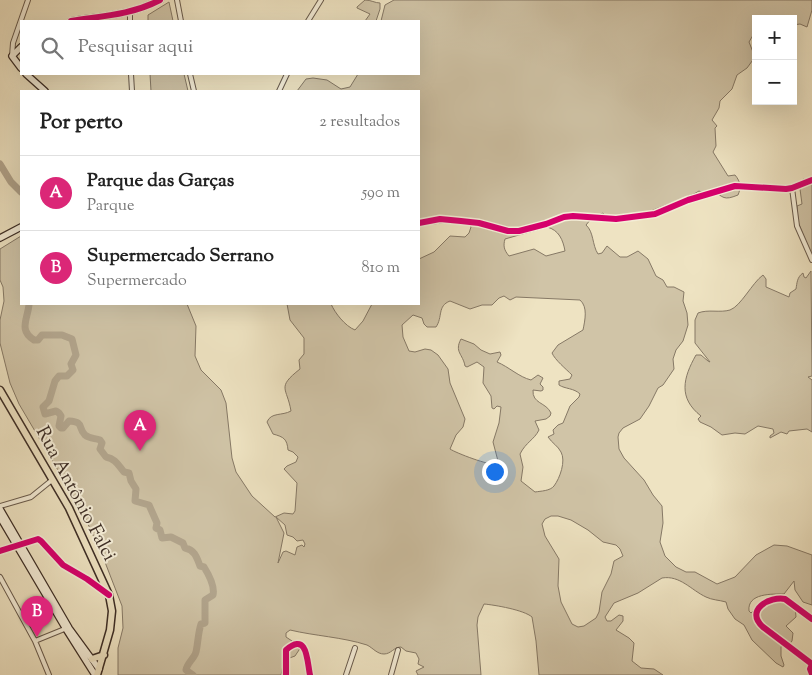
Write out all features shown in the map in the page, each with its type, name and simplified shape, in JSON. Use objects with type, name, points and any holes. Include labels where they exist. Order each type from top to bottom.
[{"type":"main road","points":[[78,20],[130,13],[148,7],[160,0]]},
{"type":"main road","points":[[20,48],[12,56],[20,67]]},
{"type":"main road","points":[[27,75],[44,90]]},
{"type":"main road","points":[[0,238],[20,228]]},
{"type":"main road","name":"Rua Antônio Falci","points":[[0,390],[69,508],[109,595],[112,618],[104,655],[97,673]]},
{"type":"main road","points":[[0,507],[19,545],[97,673]]},
{"type":"main road","points":[[0,518],[11,531]]},
{"type":"main road","points":[[68,628],[92,660],[97,673]]},
{"type":"main road","points":[[92,660],[104,655]]},
{"type":"street","points":[[21,20],[28,0]]},
{"type":"street","points":[[176,0],[180,20]]},
{"type":"street","points":[[309,20],[321,0]]},
{"type":"street","points":[[130,13],[130,20]]},
{"type":"street","points":[[12,56],[13,43],[20,23]]},
{"type":"street","points":[[132,75],[132,90]]},
{"type":"street","points":[[190,75],[194,90]]},
{"type":"street","points":[[280,90],[287,75]]},
{"type":"street","points":[[420,223],[440,220],[461,221],[479,223],[508,231],[519,231],[573,216],[616,219],[642,217],[735,186],[792,188],[812,180]]},
{"type":"street","points":[[792,188],[797,226],[812,260]]},
{"type":"street","points":[[0,507],[31,497],[52,480]]},
{"type":"street","points":[[0,551],[33,539],[41,541],[63,565],[109,595]]},
{"type":"street","points":[[0,577],[35,641],[49,675]]},
{"type":"street","points":[[812,619],[785,599],[780,598],[763,605],[756,611],[755,616],[756,620],[763,627],[812,664],[810,669],[812,674]]},
{"type":"street","points":[[35,641],[68,628]]},
{"type":"street","points":[[286,675],[286,650],[291,646],[299,645],[307,651],[310,675]]},
{"type":"street","points":[[346,675],[354,648]]},
{"type":"street","points":[[391,675],[398,650]]},
{"type":"shaded area","points":[[365,0],[380,3],[376,20],[366,20],[370,14],[357,7]]},
{"type":"shaded area","points":[[394,0],[812,0],[812,10],[807,27],[797,24],[797,15],[752,15],[752,37],[749,42],[752,50],[752,61],[747,68],[737,75],[732,89],[720,101],[719,108],[712,120],[717,126],[715,128],[716,146],[713,152],[728,176],[735,175],[737,178],[740,185],[738,195],[726,198],[713,191],[709,196],[702,198],[703,193],[699,191],[643,214],[607,221],[603,213],[591,219],[586,225],[589,228],[598,254],[602,253],[607,246],[620,257],[627,257],[638,251],[648,259],[656,276],[663,280],[667,287],[674,287],[684,292],[683,301],[688,325],[683,341],[676,350],[673,359],[674,369],[663,385],[658,388],[640,419],[623,428],[618,437],[619,449],[624,458],[644,480],[662,506],[663,523],[660,542],[665,556],[676,567],[686,572],[695,572],[717,584],[735,577],[756,555],[774,545],[787,546],[812,555],[812,605],[803,602],[795,590],[794,581],[784,594],[761,596],[749,605],[751,613],[761,604],[777,600],[795,605],[796,617],[786,626],[793,633],[792,641],[786,648],[783,644],[781,647],[783,667],[776,663],[752,640],[744,625],[735,619],[728,609],[726,602],[708,598],[680,581],[662,578],[638,593],[614,603],[605,617],[607,621],[611,621],[619,615],[623,616],[623,621],[616,630],[634,643],[632,661],[641,668],[654,669],[663,675],[539,675],[532,617],[516,610],[484,604],[478,617],[477,625],[481,675],[418,675],[416,671],[424,667],[418,664],[419,659],[416,653],[406,651],[401,647],[382,654],[358,642],[290,630],[286,633],[286,637],[301,647],[295,656],[284,660],[281,675],[118,675],[118,648],[123,628],[122,606],[103,557],[82,511],[19,404],[10,383],[0,343],[0,320],[4,301],[3,287],[0,280],[0,249],[20,237],[20,305],[187,305],[196,326],[195,356],[201,370],[221,390],[226,403],[232,458],[236,472],[252,496],[275,517],[284,513],[293,514],[295,511],[297,483],[284,469],[296,462],[298,457],[288,450],[284,439],[273,434],[267,422],[274,415],[291,411],[285,388],[288,380],[300,369],[299,360],[304,354],[304,338],[290,320],[287,305],[332,305],[341,319],[355,330],[363,321],[371,305],[420,305],[420,259],[434,252],[450,236],[465,237],[471,227],[470,225],[455,221],[434,224],[420,223],[420,90],[298,90],[306,79],[313,78],[327,80],[341,89],[350,87],[357,75],[420,75],[420,20],[381,20],[385,5]],"holes":[[[547,227],[560,236],[565,251],[546,256],[534,249],[509,256],[504,248],[505,239]],[[504,296],[510,300],[516,297],[580,300],[584,306],[583,330],[558,345],[552,353],[572,375],[570,379],[559,381],[559,385],[580,394],[570,406],[563,423],[558,425],[553,430],[554,434],[548,437],[560,450],[563,460],[562,469],[556,483],[552,488],[545,491],[535,492],[521,481],[523,467],[520,454],[539,430],[535,421],[546,419],[551,413],[533,395],[533,390],[543,390],[540,384],[543,378],[538,375],[531,380],[522,377],[497,362],[501,355],[500,352],[490,354],[474,344],[461,339],[458,347],[465,366],[467,367],[477,362],[484,367],[483,383],[491,396],[492,408],[501,407],[499,423],[493,442],[498,461],[496,464],[480,461],[450,449],[456,435],[463,427],[465,419],[450,383],[448,369],[438,355],[431,350],[409,351],[403,337],[402,325],[413,315],[422,318],[427,327],[436,327],[443,306],[450,301],[470,309],[482,305],[492,305]],[[551,516],[571,520],[603,542],[616,545],[623,556],[614,561],[611,574],[602,592],[599,612],[596,618],[584,626],[578,627],[572,624],[561,602],[558,586],[559,559],[545,536],[542,524],[545,519]],[[276,517],[285,525],[287,535],[297,541],[303,540],[305,544],[304,547],[302,545],[297,547],[295,555],[286,551],[283,552],[278,563],[284,533]]]},
{"type":"shaded area","points":[[169,2],[173,20],[148,20],[148,15]]},
{"type":"shaded area","points":[[150,75],[184,75],[188,90],[151,90]]},
{"type":"shaded area","points":[[803,179],[812,181],[812,257],[798,222],[797,206],[802,204],[800,189]]},
{"type":"shaded area","points":[[811,271],[812,376],[808,377],[812,380],[812,432],[807,429],[789,431],[787,434],[781,432],[770,438],[774,433],[773,429],[758,426],[745,434],[722,435],[700,422],[698,419],[701,416],[689,402],[685,387],[688,372],[696,355],[701,355],[710,362],[695,343],[695,320],[698,313],[726,311],[734,308],[763,275],[766,279],[766,287],[789,297],[790,293],[796,289],[800,276],[803,273],[806,278]]},
{"type":"waterway","points":[[0,164],[11,182],[20,191]]},
{"type":"waterway","points":[[29,305],[25,328],[29,336],[34,340],[38,340],[42,335],[62,335],[72,339],[76,355],[71,364],[73,370],[67,376],[59,376],[55,381],[49,401],[43,407],[45,414],[56,411],[61,416],[59,426],[61,428],[69,421],[77,422],[85,435],[100,440],[102,443],[100,449],[106,457],[115,461],[124,472],[129,473],[136,489],[135,501],[149,505],[157,523],[156,528],[160,530],[162,538],[171,537],[183,543],[185,548],[193,552],[197,557],[200,566],[204,567],[210,577],[213,595],[205,600],[205,623],[201,624],[196,652],[186,670],[193,675]]},
{"type":"cycle path","points":[[78,20],[128,12],[160,0]]},
{"type":"cycle path","points":[[420,223],[440,219],[479,223],[508,231],[519,231],[564,217],[616,219],[655,214],[688,200],[735,186],[786,189],[812,180]]},
{"type":"cycle path","points":[[0,551],[38,539],[63,565],[109,595]]},
{"type":"cycle path","points":[[812,619],[785,599],[766,602],[761,606],[756,615],[763,627],[812,664],[810,669],[812,674]]},
{"type":"cycle path","points":[[286,675],[286,650],[293,645],[299,644],[307,656],[310,675]]},
{"type":"place","name":"Parque das Garças","points":[[140,451]]},
{"type":"place","name":"Supermercado Serrano","points":[[37,637]]}]
